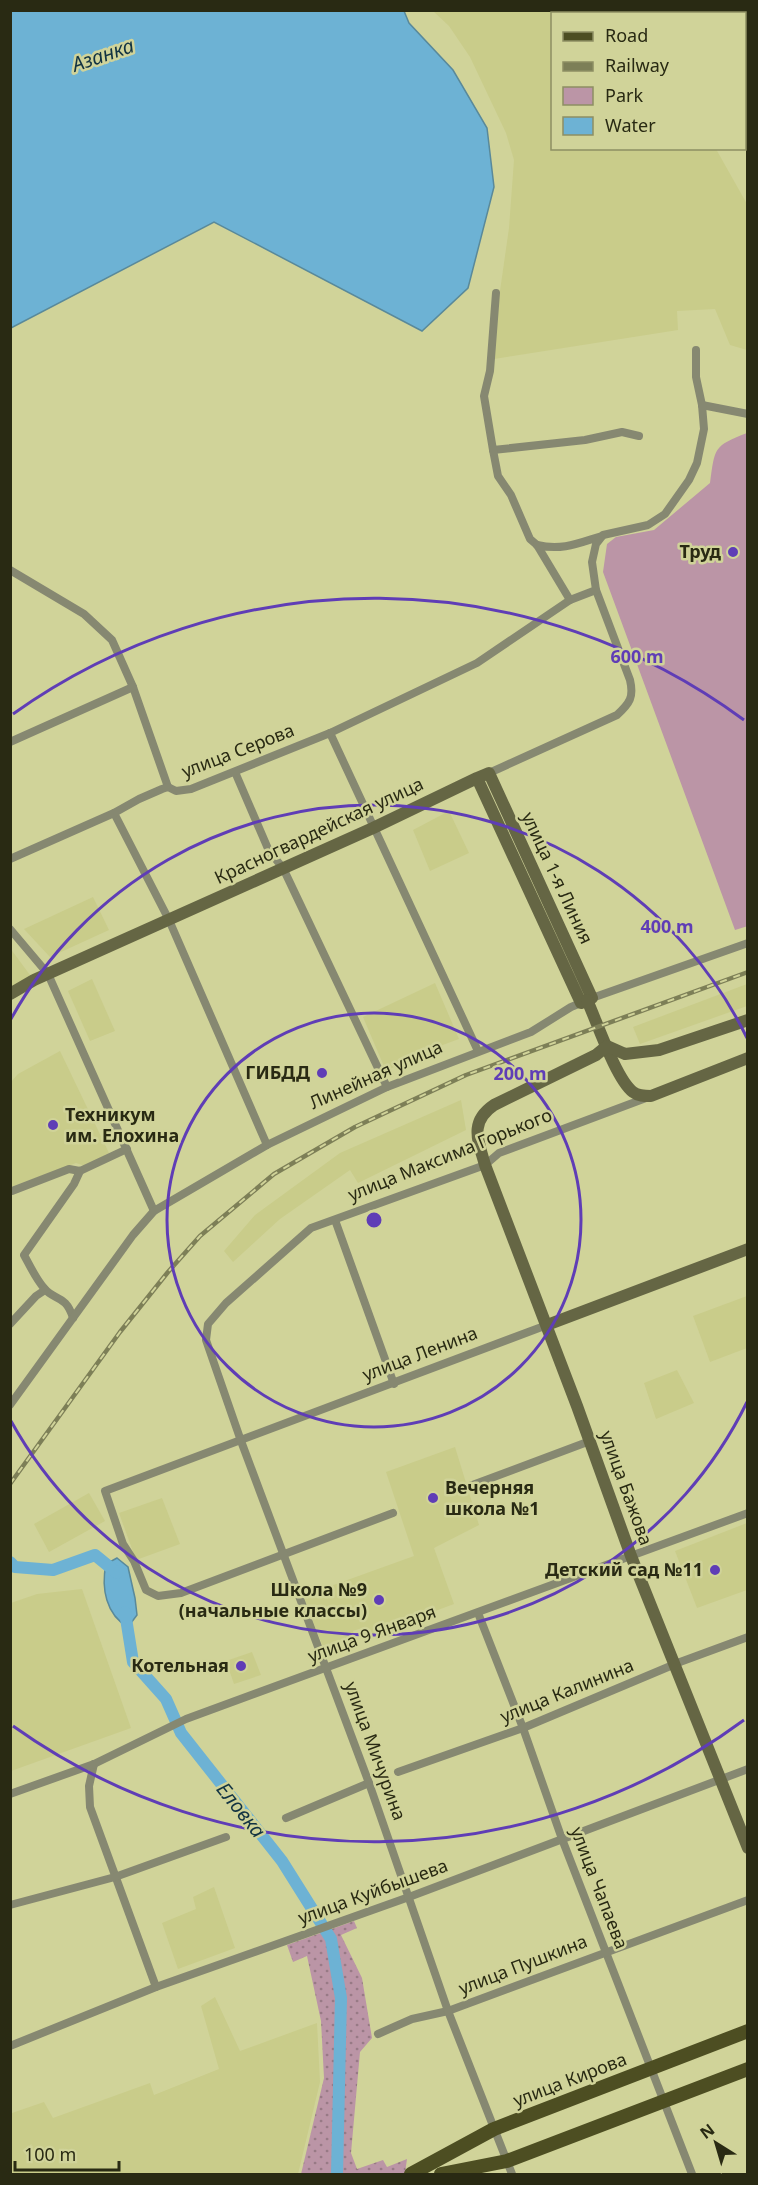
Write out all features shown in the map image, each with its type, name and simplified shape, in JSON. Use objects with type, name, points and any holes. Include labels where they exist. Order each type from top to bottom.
[{"type":"main road","name":"улица Кирова","points":[[411,2175],[494,2129],[747,2031]]},
{"type":"main road","points":[[441,2175],[507,2161],[747,2069]]},
{"type":"street","points":[[496,293],[490,370],[484,396],[498,476],[511,495],[530,539],[537,545],[570,600]]},
{"type":"street","points":[[537,545],[551,549],[566,547],[648,525],[665,514],[698,463],[704,429],[696,377],[696,350]]},
{"type":"street","points":[[702,405],[747,414]]},
{"type":"street","points":[[493,450],[585,440],[622,432],[639,436]]},
{"type":"street","points":[[596,590],[592,562],[596,544],[603,536]]},
{"type":"street","points":[[10,570],[84,614],[112,640],[133,687],[168,787]]},
{"type":"street","name":"улица Серова","points":[[10,859],[168,787],[176,791],[191,789],[330,733],[477,663],[570,600],[596,590]]},
{"type":"street","name":"Красногвардейская улица","points":[[10,994],[48,974],[617,715],[628,705],[632,691],[630,680],[596,590]]},
{"type":"street","points":[[10,742],[133,687]]},
{"type":"street","points":[[330,733],[478,1051]]},
{"type":"street","points":[[235,772],[269,851],[283,868],[387,1087]]},
{"type":"street","name":"улица 1-я Линия","points":[[483,776],[627,1086],[638,1095],[651,1096]]},
{"type":"street","points":[[114,813],[169,920],[267,1145]]},
{"type":"street","points":[[10,928],[48,974],[154,1211]]},
{"type":"street","name":"Линейная улица","points":[[10,1406],[133,1235],[154,1211],[267,1145],[387,1087],[531,1032],[571,1006],[747,943]]},
{"type":"street","points":[[607,1046],[625,1054],[659,1050],[747,1020]]},
{"type":"street","name":"улица Максима Горького","points":[[477,1137],[477,1128],[486,1110],[596,1055],[607,1046]]},
{"type":"street","name":"улица Максима Горького","points":[[206,1340],[208,1324],[226,1303],[311,1228],[485,1165],[499,1153],[747,1058]]},
{"type":"street","name":"улица Бажова","points":[[477,1137],[485,1165],[590,1440],[631,1556],[747,1848]]},
{"type":"street","points":[[12,1191],[69,1169],[80,1171],[127,1149]]},
{"type":"street","points":[[73,1318],[70,1308],[64,1301],[45,1290],[24,1255],[74,1184],[80,1171]]},
{"type":"street","points":[[335,1220],[394,1384]]},
{"type":"street","name":"улица Ленина","points":[[284,1555],[181,1593],[158,1596],[146,1590],[134,1561],[123,1544],[105,1491],[747,1250]]},
{"type":"street","points":[[10,1324],[36,1296],[45,1290]]},
{"type":"street","name":"улица Мичурина","points":[[206,1340],[241,1441],[369,1783],[448,2011],[512,2175]]},
{"type":"street","points":[[467,1487],[590,1440]]},
{"type":"street","points":[[284,1555],[393,1513]]},
{"type":"street","name":"улица 9 Января","points":[[10,1794],[94,1764],[186,1719],[747,1513]]},
{"type":"street","name":"улица Чапаева","points":[[478,1613],[523,1728],[562,1839],[692,2175]]},
{"type":"street","name":"улица Калинина","points":[[398,1772],[523,1728],[747,1637]]},
{"type":"street","points":[[94,1764],[89,1786],[90,1807],[156,1987]]},
{"type":"street","name":"улица Куйбышева","points":[[10,2046],[156,1987],[409,1897],[747,1769]]},
{"type":"street","points":[[286,1818],[369,1783]]},
{"type":"street","points":[[10,1905],[115,1877],[226,1837]]},
{"type":"street","name":"улица Пушкина","points":[[378,2034],[412,2019],[448,2011],[747,1900]]},
{"type":"shaded area","points":[[597,10],[600,12],[551,12],[551,150],[717,150],[747,204],[747,350],[730,345],[715,309],[677,311],[678,330],[494,359],[509,228],[514,160],[506,133],[470,57],[449,26],[433,11]]},
{"type":"shaded area","points":[[449,811],[469,853],[430,871],[413,830]]},
{"type":"shaded area","points":[[93,897],[109,930],[50,957],[24,929]]},
{"type":"shaded area","points":[[10,948],[30,975],[11,989],[10,989]]},
{"type":"shaded area","points":[[92,979],[115,1031],[90,1041],[68,991]]},
{"type":"shaded area","points":[[435,983],[459,1039],[429,1050],[386,1071],[363,1017]]},
{"type":"shaded area","points":[[747,984],[747,1006],[640,1044],[633,1027]]},
{"type":"shaded area","name":"Техникум им. Елохина","points":[[60,1051],[109,1153],[85,1166],[76,1163],[11,1187],[11,1082],[18,1074]]},
{"type":"shaded area","points":[[461,1100],[466,1130],[358,1183],[350,1170],[280,1219],[233,1262],[224,1251],[255,1215],[340,1153]]},
{"type":"shaded area","points":[[747,1296],[747,1348],[710,1362],[693,1316]]},
{"type":"shaded area","points":[[677,1370],[694,1403],[656,1419],[644,1383]]},
{"type":"shaded area","points":[[455,1447],[479,1525],[434,1548],[454,1604],[368,1636],[366,1627],[353,1631],[356,1641],[325,1652],[303,1596],[414,1556],[386,1472]]},
{"type":"shaded area","points":[[89,1493],[105,1521],[49,1552],[34,1524]]},
{"type":"shaded area","points":[[162,1498],[180,1544],[136,1560],[119,1513]]},
{"type":"shaded area","name":"Детский сад №11","points":[[747,1523],[747,1590],[697,1608],[675,1551]]},
{"type":"shaded area","points":[[82,1589],[131,1728],[11,1771],[11,1603],[37,1594]]},
{"type":"shaded area","points":[[252,1652],[261,1675],[234,1684],[226,1661]]},
{"type":"shaded area","points":[[214,1887],[235,1948],[178,1969],[162,1923],[196,1909],[193,1897]]},
{"type":"shaded area","points":[[215,1997],[240,2051],[317,2023],[320,2082],[298,2174],[11,2174],[11,2110],[12,2113],[44,2102],[53,2118],[150,2083],[154,2095],[219,2069],[201,2006]]},
{"type":"green space","points":[[747,433],[748,926],[735,930],[603,572],[607,544],[616,537],[654,530],[710,483],[715,455],[722,445]]},
{"type":"green space","points":[[354,1921],[357,1928],[341,1935],[362,1978],[372,2038],[360,2052],[351,2153],[357,2169],[383,2160],[387,2167],[407,2159],[405,2173],[301,2174],[324,2078],[321,2021],[307,1956],[293,1962],[287,1945]]},
{"type":"water","name":"Азанка","points":[[11,10],[404,11],[409,23],[453,70],[487,128],[494,187],[468,288],[422,331],[214,222],[11,328]]},
{"type":"water","points":[[117,1558],[128,1567],[135,1598],[137,1615],[128,1627],[110,1608],[105,1591],[106,1564]]},
{"type":"waterway","name":"Еловка","points":[[10,1562],[15,1567],[53,1570],[95,1555],[117,1573]]},
{"type":"waterway","name":"Еловка","points":[[125,1612],[133,1662],[166,1699],[181,1733],[282,1861],[331,1939],[341,1998],[337,2174]]},
{"type":"railway","points":[[10,1484],[120,1332],[168,1272],[200,1236],[274,1174],[355,1127],[466,1075],[748,972]]},
{"type":"place","name":"Труд","points":[[733,552]]},
{"type":"place","name":"ГИБДД","points":[[322,1073]]},
{"type":"place","name":"Техникум им. Елохина","points":[[53,1125]]},
{"type":"place","name":"Вечерняя школа №1","points":[[433,1498]]},
{"type":"place","name":"Детский сад №11","points":[[715,1570]]},
{"type":"place","name":"Школа №9 (начальные классы)","points":[[379,1600]]},
{"type":"place","name":"Котельная","points":[[241,1666]]}]
